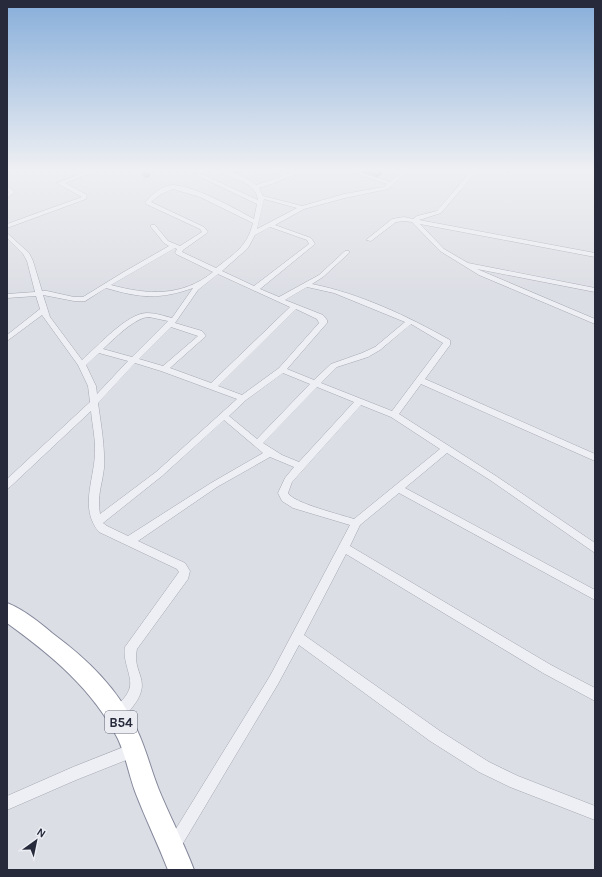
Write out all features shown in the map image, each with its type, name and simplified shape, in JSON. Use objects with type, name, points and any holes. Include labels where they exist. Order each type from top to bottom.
[{"type":"highway","name":"B54","points":[[7,612],[69,658],[97,687],[117,715],[134,750],[148,794],[173,847],[180,870]]},
{"type":"street","points":[[7,226],[46,212]]},
{"type":"street","points":[[7,296],[51,293],[74,299],[85,299],[124,274],[205,232],[202,228],[167,212]]},
{"type":"street","points":[[236,212],[255,222]]},
{"type":"street","points":[[7,485],[94,402],[133,359],[171,322],[190,296],[202,283],[246,247],[253,234],[258,212]]},
{"type":"street","points":[[253,234],[294,212]]},
{"type":"street","points":[[414,221],[419,217],[439,212]]},
{"type":"street","points":[[369,240],[394,220],[404,219],[595,255]]},
{"type":"street","points":[[414,221],[442,250],[462,263],[488,277],[595,322]]},
{"type":"street","points":[[255,289],[312,244],[309,239],[269,225]]},
{"type":"street","points":[[153,226],[166,242],[177,247]]},
{"type":"street","points":[[7,235],[21,248],[30,261],[43,310],[50,323],[82,365],[91,382],[100,448],[99,470],[94,491],[94,506],[97,522],[103,529],[181,566],[186,574],[131,647],[129,658],[136,687],[130,699],[117,715]]},
{"type":"street","points":[[97,522],[159,474],[243,398],[282,370],[323,323],[323,320],[320,317],[279,300],[178,253],[177,247]]},
{"type":"street","points":[[279,300],[308,285],[333,266],[347,252]]},
{"type":"street","points":[[462,263],[595,287]]},
{"type":"street","points":[[106,286],[151,296],[180,290],[202,283]]},
{"type":"street","points":[[308,285],[336,291],[410,321],[442,338],[447,343],[394,416]]},
{"type":"street","points":[[7,301],[16,296]]},
{"type":"street","points":[[212,387],[295,306]]},
{"type":"street","points":[[7,339],[43,310]]},
{"type":"street","points":[[82,365],[125,327],[142,317],[150,316],[171,322],[199,333],[202,336],[164,370]]},
{"type":"street","points":[[257,444],[330,368],[344,360],[373,351],[396,334],[410,321]]},
{"type":"street","points":[[98,350],[133,359],[243,398]]},
{"type":"street","points":[[282,370],[360,401],[394,416],[416,428],[446,449],[494,478],[595,549]]},
{"type":"street","points":[[419,380],[595,458]]},
{"type":"street","points":[[356,523],[297,504],[285,498],[283,493],[288,480],[360,401]]},
{"type":"street","points":[[224,416],[270,453],[282,460],[300,466]]},
{"type":"street","points":[[173,847],[240,737],[297,637],[345,548],[356,523],[446,449]]},
{"type":"street","points":[[129,541],[214,485],[270,453]]},
{"type":"street","points":[[397,488],[595,595]]},
{"type":"street","points":[[345,548],[547,669],[595,695]]},
{"type":"street","points":[[297,637],[435,736],[484,767],[515,782],[595,813]]},
{"type":"street","points":[[7,803],[73,774],[134,750]]}]
